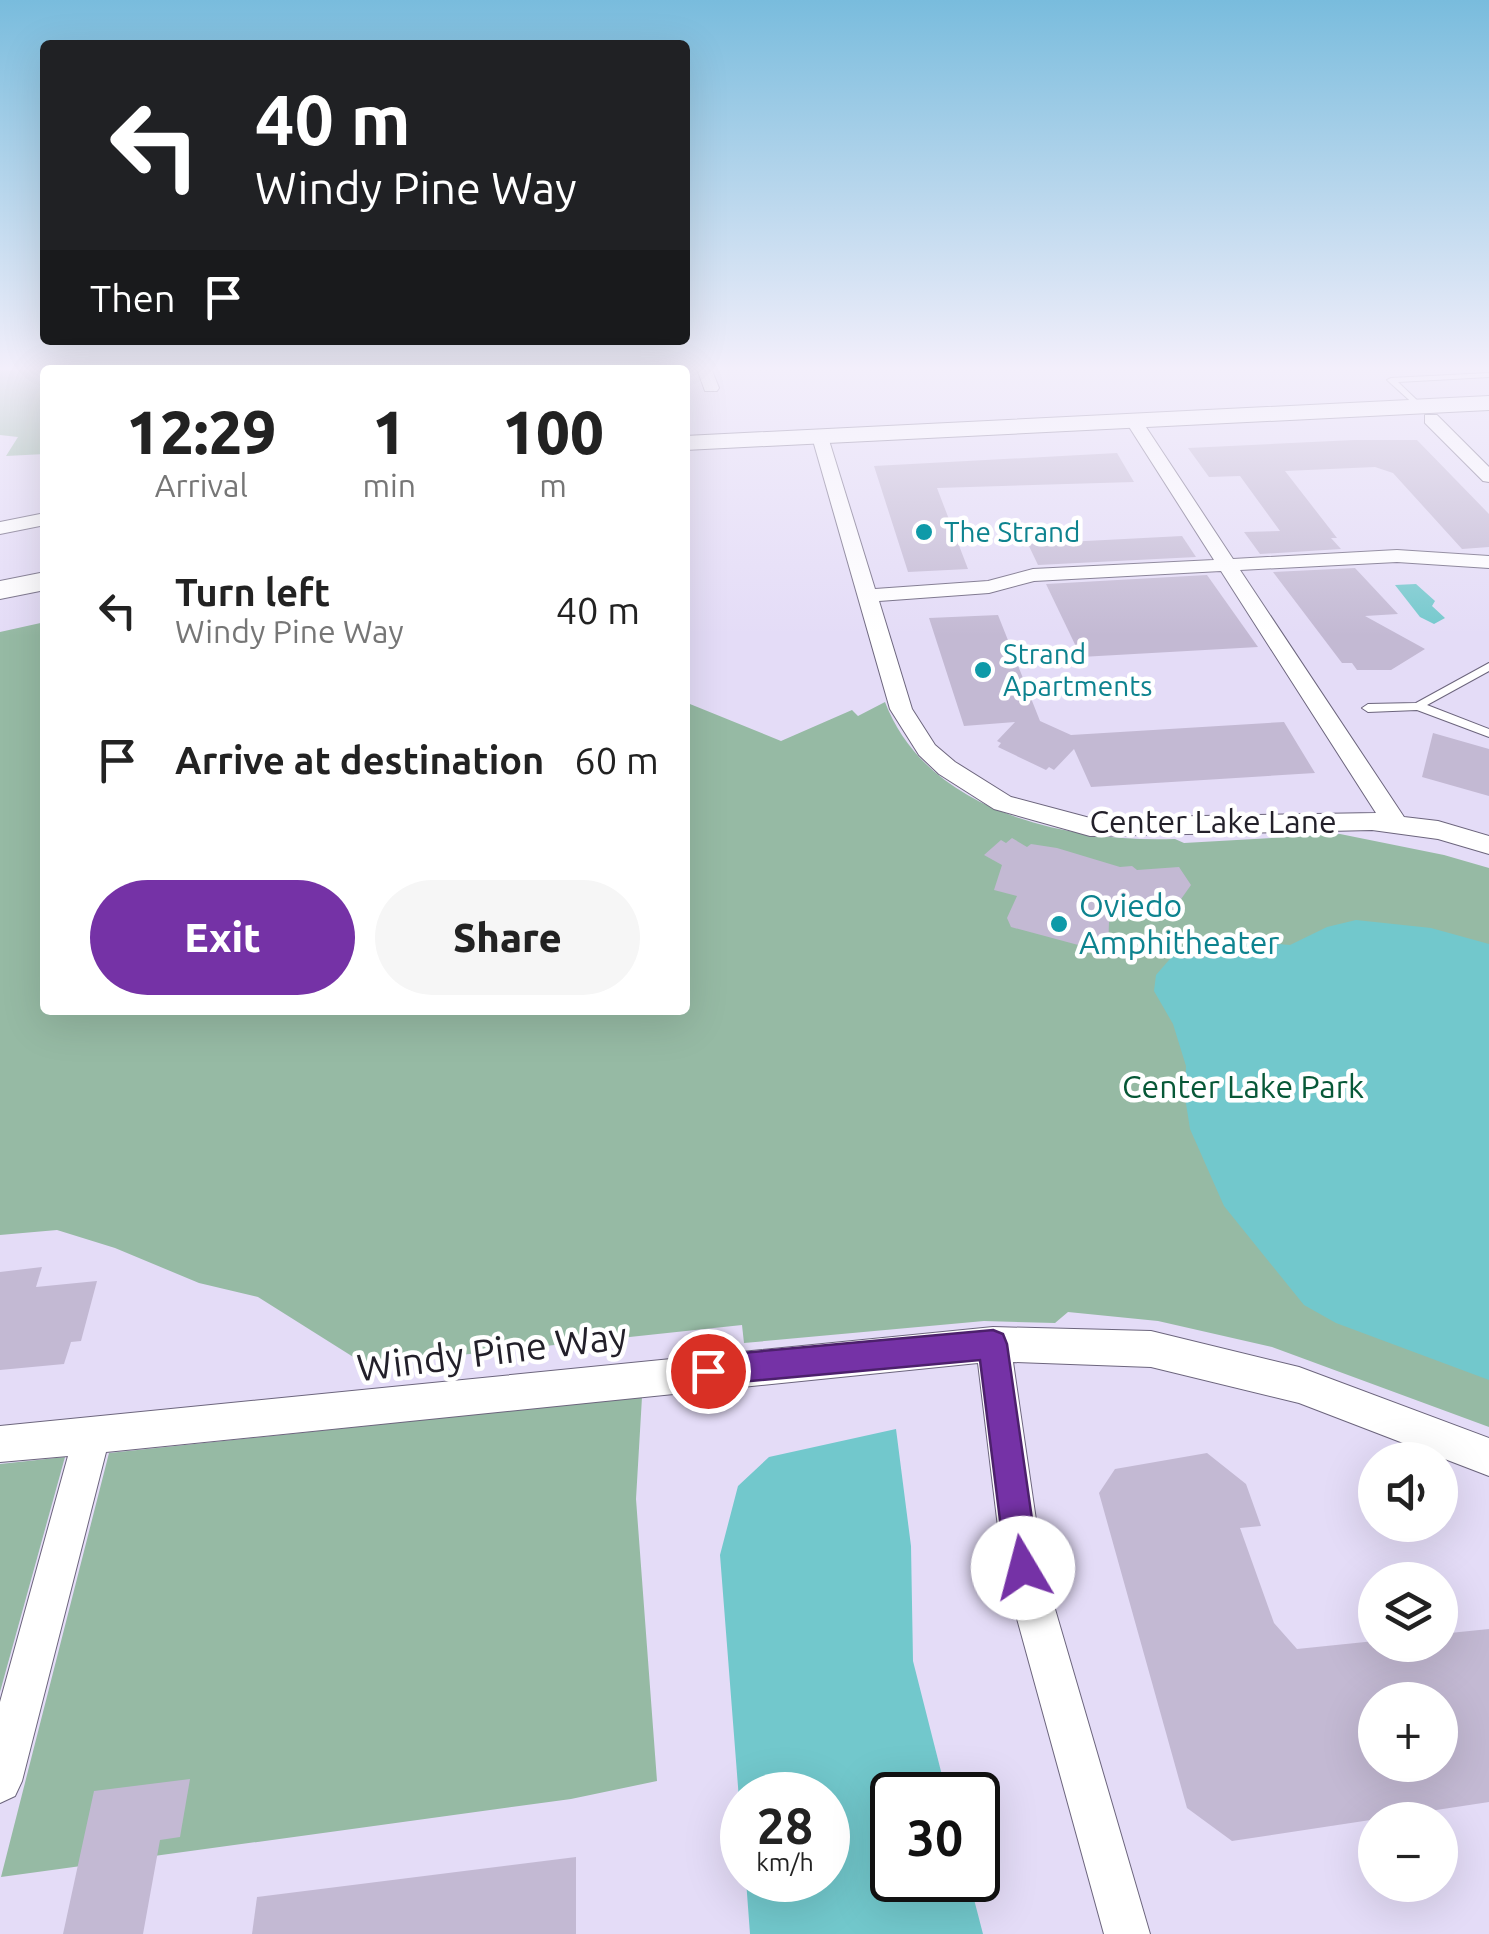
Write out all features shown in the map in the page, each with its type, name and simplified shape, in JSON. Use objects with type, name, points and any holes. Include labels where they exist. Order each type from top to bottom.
[{"type":"street","name":"Center Lake Lane","points":[[826,456],[900,708],[927,750],[947,768],[1003,802],[1090,827],[1180,828],[1308,820],[1396,824],[1489,844]]},
{"type":"street","points":[[1157,456],[1396,824]]},
{"type":"street","points":[[1468,456],[1489,477]]},
{"type":"street","points":[[0,528],[40,520]]},
{"type":"street","points":[[868,596],[989,587],[1033,576],[1228,565],[1414,556],[1489,562]]},
{"type":"street","points":[[0,590],[40,582]]},
{"type":"street","points":[[0,608],[40,601]]},
{"type":"street","points":[[1126,1934],[1023,1568],[993,1344],[1151,1350],[1299,1386],[1489,1457]]},
{"type":"street","name":"Windy Pine Way","points":[[0,1444],[993,1344]]},
{"type":"street","points":[[0,1781],[92,1436]]},
{"type":"lane","points":[[1418,706],[1489,666]]},
{"type":"lane","points":[[1368,708],[1418,706],[1489,733]]},
{"type":"green space","name":"Center Lake Park","points":[[40,623],[40,1015],[690,1015],[690,704],[781,741],[852,710],[858,716],[885,702],[905,740],[933,771],[968,795],[1007,814],[1049,827],[1184,843],[1340,834],[1489,868],[1489,1427],[1272,1347],[1158,1321],[1068,1312],[1055,1323],[984,1321],[744,1343],[742,1325],[366,1365],[258,1297],[199,1283],[115,1248],[57,1230],[0,1235],[0,632]]},
{"type":"green space","points":[[642,1397],[636,1499],[657,1781],[571,1799],[1,1877],[109,1453]]},
{"type":"green space","points":[[65,1457],[0,1692],[0,1464]]},
{"type":"shaded area","points":[[1416,584],[1435,601],[1432,606],[1445,618],[1434,624],[1420,617],[1395,585]]},
{"type":"shaded area","points":[[1356,920],[1431,928],[1489,944],[1489,1380],[1336,1323],[1304,1305],[1224,1206],[1190,1129],[1186,1066],[1173,1024],[1154,991],[1156,975],[1176,952],[1193,944],[1224,939],[1290,945],[1327,927]]},
{"type":"shaded area","points":[[896,1429],[911,1546],[913,1661],[941,1772],[870,1772],[870,1902],[975,1902],[983,1934],[750,1934],[748,1902],[850,1902],[850,1772],[737,1772],[720,1555],[738,1486],[769,1457]]},
{"type":"building","name":"The Strand","points":[[1119,456],[1134,482],[937,488],[968,569],[908,572],[874,466]]},
{"type":"building","points":[[1194,456],[1433,456],[1489,514],[1489,547],[1462,549],[1393,473],[1375,467],[1285,471],[1337,538],[1331,538],[1341,549],[1260,554],[1244,532],[1280,531],[1240,476],[1209,477]]},
{"type":"building","points":[[1182,536],[1196,557],[1038,565],[1028,544]]},
{"type":"building","points":[[1355,568],[1398,614],[1365,616],[1425,649],[1391,670],[1357,670],[1352,663],[1342,663],[1273,572]]},
{"type":"building","points":[[1207,575],[1258,647],[1081,657],[1046,584]]},
{"type":"building","name":"Strand Apartments","points":[[998,615],[1040,721],[1071,735],[1284,722],[1315,773],[1091,787],[1074,749],[1054,770],[1046,770],[998,747],[1001,743],[997,741],[1015,722],[964,726],[929,618]]},
{"type":"building","points":[[1433,733],[1489,749],[1489,796],[1422,777]]},
{"type":"building","points":[[1012,838],[1027,847],[1031,844],[1057,848],[1137,870],[1179,867],[1191,885],[1174,909],[1130,912],[1109,922],[1108,953],[1011,927],[1007,918],[1017,896],[994,890],[1002,865],[984,855],[1001,840],[1006,843]]},
{"type":"building","points":[[42,1267],[36,1287],[97,1281],[81,1341],[71,1342],[64,1364],[0,1370],[0,1272]]},
{"type":"building","points":[[1207,1453],[1246,1484],[1261,1526],[1240,1528],[1274,1623],[1297,1649],[1358,1643],[1358,1662],[1458,1662],[1458,1632],[1489,1629],[1489,1802],[1458,1807],[1458,1802],[1358,1802],[1358,1822],[1232,1841],[1187,1808],[1099,1493],[1115,1469]]},
{"type":"building","points":[[190,1779],[180,1837],[160,1840],[143,1934],[63,1934],[94,1791]]},
{"type":"building","points":[[576,1857],[576,1934],[252,1934],[257,1897]]},
{"type":"place","name":"The Strand","points":[[924,532]]},
{"type":"place","name":"Strand Apartments","points":[[983,670]]},
{"type":"place","name":"Oviedo Amphitheater","points":[[1059,924]]},
{"type":"route","points":[[708,1371],[993,1344],[1023,1568]]}]
